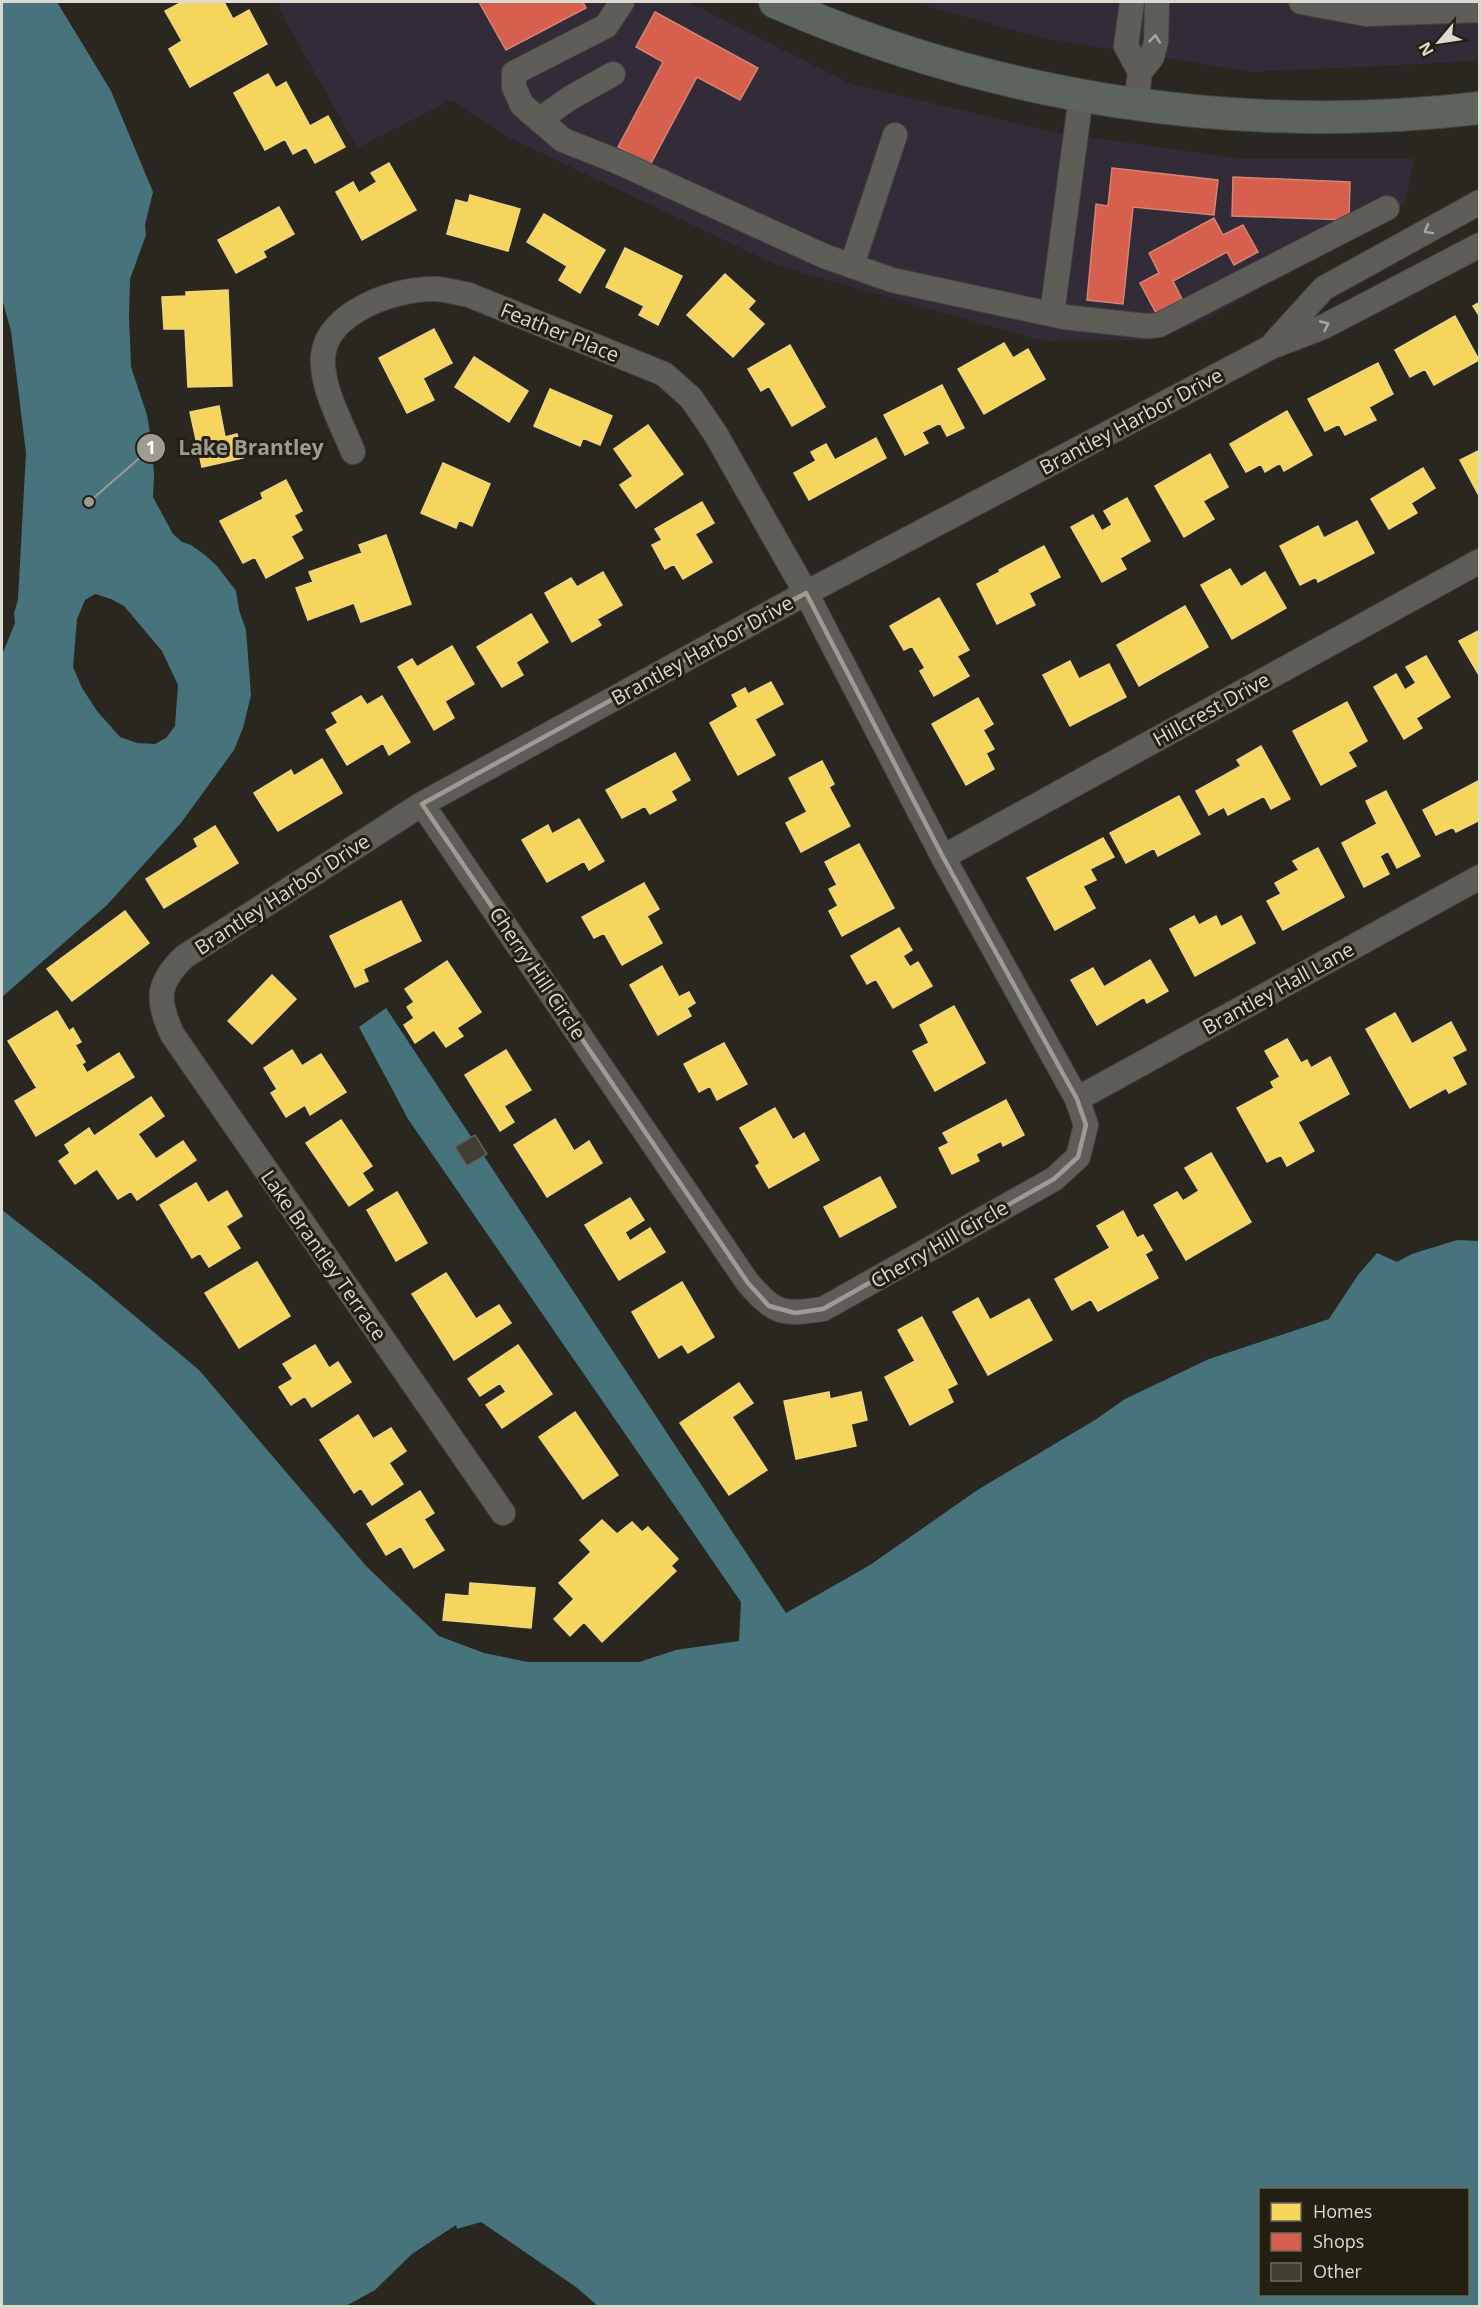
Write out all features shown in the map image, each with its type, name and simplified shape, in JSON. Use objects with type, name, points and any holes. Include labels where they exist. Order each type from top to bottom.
[{"type":"main road","points":[[775,2],[908,53],[1016,83],[1081,96],[1185,110],[1307,118],[1477,115]]},
{"type":"street","points":[[622,2],[606,26],[514,73],[514,87],[522,105],[563,140],[616,161],[824,256],[892,280],[1052,314],[1159,326],[1387,208]]},
{"type":"street","points":[[1132,2],[1125,46],[1140,72]]},
{"type":"street","points":[[1136,103],[1140,72],[1152,57],[1156,42],[1157,2]]},
{"type":"street","points":[[1305,2],[1433,14],[1479,10]]},
{"type":"street","points":[[539,120],[570,98],[613,74]]},
{"type":"street","points":[[1052,314],[1081,96]]},
{"type":"street","points":[[852,265],[895,135]]},
{"type":"street","name":"Brantley Harbor Drive","points":[[1271,347],[1324,288],[1479,202]]},
{"type":"street","name":"Brantley Harbor Drive","points":[[161,990],[170,970],[184,957],[422,804],[806,593],[1271,347],[1323,327],[1479,245]]},
{"type":"street","name":"Feather Place","points":[[353,452],[326,384],[323,356],[328,339],[343,320],[364,306],[406,292],[437,289],[469,295],[664,374],[691,398],[715,433],[806,593]]},
{"type":"street","name":"Hillcrest Drive","points":[[943,857],[1479,561]]},
{"type":"street","name":"Cherry Hill Circle","points":[[422,804],[742,1273],[769,1306],[795,1313],[823,1309],[1054,1179],[1078,1157],[1086,1125],[1077,1099],[943,857],[806,593]]},
{"type":"street","name":"Brantley Hall Lane","points":[[1077,1099],[1479,877]]},
{"type":"street","name":"Lake Brantley Terrace","points":[[161,990],[162,1011],[172,1034],[503,1514]]},
{"type":"highlighted area","points":[[806,593],[943,857],[1077,1099],[1086,1125],[1078,1157],[1054,1179],[823,1309],[795,1313],[769,1306],[748,1283],[422,804]]},
{"type":"shaded area","points":[[283,2],[688,2],[851,84],[1054,132],[1241,159],[1414,159],[1405,204],[1207,319],[1153,340],[1043,341],[779,266],[510,138],[451,100],[357,148],[278,7]]},
{"type":"shaded area","points":[[913,2],[1479,2],[1479,61],[1253,72],[1042,38]]},
{"type":"water","points":[[2,2],[57,2],[111,91],[153,192],[145,225],[146,235],[130,279],[129,317],[131,367],[147,415],[151,440],[154,474],[153,497],[173,534],[205,555],[217,566],[236,591],[239,610],[246,630],[251,695],[243,728],[234,750],[181,823],[107,905],[2,997],[2,655],[15,623],[14,613],[18,600],[26,453],[11,331],[2,299]],"holes":[[[95,594],[124,606],[162,651],[178,685],[175,726],[166,738],[155,744],[137,743],[120,737],[97,711],[82,688],[73,667],[77,619],[85,600]]]},
{"type":"water","points":[[386,1008],[786,1613],[870,1565],[979,1489],[1095,1420],[1125,1399],[1209,1359],[1329,1319],[1358,1275],[1377,1253],[1397,1262],[1412,1254],[1457,1240],[1479,1241],[1479,2306],[598,2306],[576,2287],[481,2222],[457,2229],[456,2225],[412,2254],[375,2290],[346,2306],[2,2306],[2,1210],[93,1281],[199,1370],[367,1567],[439,1636],[484,1653],[528,1662],[639,1662],[676,1650],[739,1641],[741,1602],[408,1119],[359,1027]]},
{"type":"building: Homes","points":[[182,2],[224,2],[233,19],[249,10],[267,44],[190,87],[169,49],[182,41],[165,11]]},
{"type":"building: Homes","points":[[268,74],[276,88],[286,82],[310,126],[328,116],[345,147],[315,163],[306,147],[293,154],[285,139],[265,150],[234,93]]},
{"type":"building: Homes","points":[[389,163],[416,210],[362,240],[336,192],[353,182],[359,193],[377,182],[371,173]]},
{"type":"building: Homes","points":[[470,195],[520,209],[508,251],[447,234],[456,200],[468,203]]},
{"type":"building: Homes","points":[[279,207],[294,234],[263,251],[266,257],[236,273],[218,240]]},
{"type":"building: Homes","points":[[544,214],[605,250],[580,293],[559,280],[567,266],[527,242]]},
{"type":"building: Homes","points":[[625,248],[682,276],[658,325],[639,315],[644,306],[606,287]]},
{"type":"building: Homes","points":[[725,274],[755,301],[748,309],[764,324],[733,357],[687,315]]},
{"type":"building: Homes","points":[[228,290],[232,386],[188,387],[185,329],[164,329],[162,297],[186,296],[186,292]]},
{"type":"building: Homes","points":[[1480,302],[1480,317],[1473,306]]},
{"type":"building: Homes","points":[[1455,316],[1479,360],[1434,385],[1425,369],[1410,377],[1395,350]]},
{"type":"building: Homes","points":[[434,329],[452,363],[423,378],[434,400],[407,413],[379,358]]},
{"type":"building: Homes","points":[[1004,343],[1013,358],[1028,349],[1045,379],[984,414],[958,369]]},
{"type":"building: Homes","points":[[790,345],[825,407],[792,426],[769,386],[761,391],[748,369]]},
{"type":"building: Homes","points":[[474,357],[528,391],[509,422],[455,387]]},
{"type":"building: Homes","points":[[1378,363],[1393,394],[1369,407],[1376,420],[1345,435],[1339,424],[1325,431],[1308,399]]},
{"type":"building: Homes","points":[[942,385],[964,428],[947,436],[940,423],[922,432],[928,443],[905,455],[884,415]]},
{"type":"building: Homes","points":[[550,389],[612,416],[600,445],[583,438],[580,446],[534,426]]},
{"type":"building: Homes","points":[[219,406],[225,437],[237,434],[243,458],[202,467],[190,412]]},
{"type":"building: Homes","points":[[1287,411],[1312,455],[1284,471],[1280,463],[1265,472],[1261,464],[1246,472],[1230,444]]},
{"type":"building: Homes","points":[[648,425],[683,474],[636,508],[620,485],[633,476],[614,449]]},
{"type":"building: Homes","points":[[876,438],[886,458],[809,500],[794,473],[816,461],[811,452],[826,444],[835,460]]},
{"type":"building: Homes","points":[[1480,450],[1480,493],[1478,494],[1460,460]]},
{"type":"building: Homes","points":[[1210,454],[1228,487],[1203,501],[1214,519],[1184,537],[1155,486]]},
{"type":"building: Homes","points":[[443,463],[490,484],[472,526],[459,520],[456,528],[421,513]]},
{"type":"building: Homes","points":[[1423,468],[1435,488],[1411,503],[1417,513],[1389,529],[1371,499]]},
{"type":"building: Homes","points":[[286,480],[302,511],[294,515],[302,530],[291,536],[303,558],[266,578],[255,557],[243,563],[220,521],[263,499],[261,493]]},
{"type":"building: Homes","points":[[1127,498],[1150,541],[1120,558],[1126,569],[1102,582],[1071,527],[1093,515],[1102,531],[1112,525],[1104,511]]},
{"type":"building: Homes","points":[[702,502],[714,523],[695,534],[712,562],[683,579],[674,564],[665,569],[652,545],[662,540],[655,529]]},
{"type":"building: Homes","points":[[1357,521],[1374,553],[1318,582],[1316,577],[1300,585],[1280,546],[1318,526],[1324,538]]},
{"type":"building: Homes","points":[[386,535],[411,604],[361,622],[354,603],[308,620],[296,588],[313,582],[309,572],[362,553],[359,545]]},
{"type":"building: Homes","points":[[1044,546],[1060,577],[1029,593],[1035,605],[997,624],[977,584]]},
{"type":"building: Homes","points":[[1230,569],[1241,587],[1265,572],[1286,608],[1232,639],[1201,585]]},
{"type":"building: Homes","points":[[603,572],[622,605],[597,619],[601,625],[572,642],[545,593],[571,578],[577,587]]},
{"type":"building: Homes","points":[[939,598],[969,650],[957,656],[969,676],[934,696],[920,671],[925,668],[912,646],[904,650],[890,626]]},
{"type":"building: Homes","points":[[1185,606],[1208,647],[1139,686],[1117,645]]},
{"type":"building: Homes","points":[[531,614],[548,642],[516,662],[523,675],[502,687],[477,647]]},
{"type":"building: Homes","points":[[1480,630],[1480,677],[1459,641]]},
{"type":"building: Homes","points":[[452,646],[474,684],[445,701],[454,718],[434,730],[398,667],[412,659],[417,667]]},
{"type":"building: Homes","points":[[1426,656],[1450,697],[1416,718],[1422,728],[1404,739],[1374,687],[1396,674],[1405,690],[1416,683],[1406,667]]},
{"type":"building: Homes","points":[[1070,661],[1079,679],[1109,664],[1126,697],[1070,726],[1043,675]]},
{"type":"building: Homes","points":[[771,682],[783,704],[755,719],[775,755],[738,775],[710,723],[738,707],[732,695],[745,688],[748,694]]},
{"type":"building: Homes","points":[[361,696],[367,705],[382,696],[410,742],[389,755],[383,743],[347,765],[326,730],[338,723],[332,713]]},
{"type":"building: Homes","points":[[978,698],[993,724],[983,730],[994,749],[986,753],[994,769],[966,785],[932,724]]},
{"type":"building: Homes","points":[[1347,702],[1367,741],[1348,752],[1356,766],[1321,785],[1293,731]]},
{"type":"building: Homes","points":[[1261,746],[1290,799],[1271,809],[1264,796],[1228,815],[1224,807],[1209,815],[1196,791],[1241,766],[1237,760]]},
{"type":"building: Homes","points":[[675,753],[690,780],[671,791],[676,800],[650,814],[645,806],[622,818],[606,790]]},
{"type":"building: Homes","points":[[322,759],[342,793],[278,831],[254,793],[291,770],[294,776]]},
{"type":"building: Homes","points":[[822,761],[834,784],[829,787],[850,826],[801,852],[786,823],[807,812],[789,778]]},
{"type":"building: Homes","points":[[1480,780],[1480,820],[1456,832],[1453,827],[1436,835],[1423,810]]},
{"type":"building: Homes","points":[[1386,791],[1420,856],[1397,868],[1388,851],[1380,856],[1389,874],[1364,887],[1342,843],[1377,824],[1366,801]]},
{"type":"building: Homes","points":[[1179,796],[1200,834],[1158,856],[1154,848],[1126,863],[1110,833]]},
{"type":"building: Homes","points":[[579,819],[604,861],[589,870],[584,861],[547,882],[522,840],[548,825],[552,834]]},
{"type":"building: Homes","points":[[215,826],[238,863],[164,908],[146,879],[198,847],[194,839]]},
{"type":"building: Homes","points":[[1103,838],[1114,857],[1090,869],[1096,880],[1083,886],[1095,908],[1055,930],[1027,878]]},
{"type":"building: Homes","points":[[859,844],[894,908],[842,936],[829,911],[838,906],[829,889],[837,885],[825,862]]},
{"type":"building: Homes","points":[[1318,848],[1344,897],[1283,930],[1267,901],[1281,894],[1275,883],[1299,870],[1293,861]]},
{"type":"building: Homes","points":[[644,883],[659,909],[647,916],[662,943],[622,965],[604,933],[594,938],[582,917]]},
{"type":"building: Homes","points":[[401,901],[421,941],[363,969],[368,981],[355,987],[330,936]]},
{"type":"building: Homes","points":[[125,911],[149,943],[72,1001],[47,969]]},
{"type":"building: Homes","points":[[1194,916],[1199,925],[1216,916],[1221,927],[1241,916],[1255,943],[1195,976],[1170,929]]},
{"type":"building: Homes","points":[[899,928],[912,950],[903,956],[910,967],[918,962],[932,986],[893,1008],[876,979],[867,984],[851,956]]},
{"type":"building: Homes","points":[[1150,960],[1168,991],[1147,1003],[1144,997],[1097,1025],[1071,980],[1093,968],[1104,987]]},
{"type":"building: Homes","points":[[447,961],[481,1012],[457,1028],[463,1036],[446,1047],[434,1030],[415,1043],[404,1025],[414,1018],[407,1007],[414,1002],[405,989]]},
{"type":"building: Homes","points":[[662,966],[679,997],[689,992],[695,1003],[687,1008],[691,1016],[658,1035],[630,985]]},
{"type":"building: Homes","points":[[272,975],[296,999],[252,1044],[228,1021]]},
{"type":"building: Homes","points":[[954,1006],[985,1063],[935,1091],[913,1051],[929,1043],[920,1025]]},
{"type":"building: Homes","points":[[57,1011],[69,1031],[73,1028],[81,1042],[75,1045],[85,1062],[82,1064],[87,1073],[119,1053],[134,1077],[36,1136],[15,1101],[37,1088],[8,1041]]},
{"type":"building: Homes","points":[[1395,1013],[1412,1044],[1451,1022],[1466,1050],[1452,1057],[1466,1084],[1449,1093],[1446,1088],[1410,1108],[1366,1029]]},
{"type":"building: Homes","points":[[1287,1039],[1301,1063],[1307,1060],[1311,1068],[1330,1057],[1349,1094],[1298,1122],[1314,1151],[1287,1166],[1281,1155],[1267,1162],[1237,1108],[1274,1088],[1271,1082],[1280,1077],[1265,1051]]},
{"type":"building: Homes","points":[[724,1043],[747,1084],[717,1100],[710,1086],[699,1092],[684,1064]]},
{"type":"building: Homes","points":[[292,1050],[302,1066],[321,1054],[346,1092],[310,1115],[305,1105],[286,1117],[271,1093],[277,1089],[264,1068]]},
{"type":"building: Homes","points":[[506,1050],[531,1090],[504,1106],[514,1122],[500,1131],[465,1075]]},
{"type":"building: Homes","points":[[151,1097],[164,1116],[138,1134],[156,1159],[183,1141],[196,1160],[137,1200],[131,1191],[118,1199],[97,1169],[75,1184],[59,1161],[70,1153],[65,1145],[89,1128],[94,1136]]},
{"type":"building: Homes","points":[[1006,1100],[1024,1135],[1003,1146],[1001,1141],[976,1154],[979,1161],[952,1174],[939,1148],[949,1143],[943,1133]]},
{"type":"building: Homes","points":[[775,1108],[793,1140],[804,1133],[819,1160],[769,1188],[756,1166],[760,1163],[740,1128]]},
{"type":"building: Homes","points":[[555,1119],[574,1151],[589,1141],[602,1163],[547,1197],[514,1145]]},
{"type":"building: Homes","points":[[341,1120],[372,1166],[362,1173],[373,1190],[349,1206],[306,1143]]},
{"type":"building: Homes","points":[[1211,1153],[1251,1222],[1186,1260],[1154,1205],[1177,1192],[1183,1201],[1199,1191],[1185,1168]]},
{"type":"building: Homes","points":[[880,1177],[896,1207],[840,1237],[824,1207]]},
{"type":"building: Homes","points":[[196,1183],[208,1203],[227,1191],[242,1216],[226,1226],[240,1248],[209,1267],[200,1253],[192,1258],[160,1205]]},
{"type":"building: Homes","points":[[397,1192],[427,1243],[396,1261],[367,1210]]},
{"type":"building: Homes","points":[[630,1198],[644,1220],[625,1232],[630,1241],[650,1228],[665,1252],[619,1280],[585,1225]]},
{"type":"building: Homes","points":[[1123,1211],[1137,1238],[1143,1235],[1152,1250],[1145,1254],[1158,1278],[1098,1311],[1091,1299],[1072,1310],[1055,1279],[1110,1248],[1097,1226]]},
{"type":"building: Homes","points":[[257,1262],[290,1316],[239,1348],[205,1293]]},
{"type":"building: Homes","points":[[446,1273],[476,1319],[499,1305],[511,1323],[454,1360],[412,1294]]},
{"type":"building: Homes","points":[[682,1282],[714,1337],[688,1353],[682,1344],[659,1358],[632,1312]]},
{"type":"building: Homes","points":[[978,1298],[990,1320],[1029,1299],[1052,1340],[988,1375],[953,1312]]},
{"type":"building: Homes","points":[[922,1317],[957,1384],[947,1389],[953,1402],[910,1425],[885,1377],[915,1361],[898,1330]]},
{"type":"building: Homes","points":[[315,1345],[329,1368],[338,1362],[351,1382],[312,1407],[305,1396],[291,1405],[279,1387],[293,1379],[283,1364]]},
{"type":"building: Homes","points":[[518,1345],[552,1394],[502,1428],[486,1405],[506,1392],[500,1383],[480,1396],[468,1379]]},
{"type":"building: Homes","points":[[739,1383],[753,1403],[732,1417],[767,1470],[729,1495],[680,1423]]},
{"type":"building: Homes","points":[[829,1392],[830,1399],[861,1392],[867,1420],[851,1424],[856,1446],[796,1459],[784,1401]]},
{"type":"building: Homes","points":[[575,1412],[618,1475],[583,1499],[539,1437]]},
{"type":"building: Homes","points":[[358,1415],[373,1439],[391,1428],[406,1451],[389,1463],[403,1484],[372,1505],[361,1488],[354,1493],[320,1440]]},
{"type":"building: Homes","points":[[420,1491],[434,1513],[424,1519],[444,1550],[414,1568],[401,1546],[386,1555],[367,1524]]},
{"type":"building: Homes","points":[[602,1520],[617,1534],[632,1522],[642,1532],[648,1527],[678,1559],[671,1566],[676,1571],[602,1642],[584,1622],[570,1636],[554,1619],[574,1599],[559,1583],[591,1552],[580,1540]]},
{"type":"building: Homes","points":[[470,1583],[535,1588],[531,1628],[443,1620],[446,1594],[469,1596]]},
{"type":"building: Shops","points":[[479,2],[583,2],[586,8],[506,50]]},
{"type":"building: Shops","points":[[655,12],[758,68],[740,100],[697,77],[650,165],[618,147],[663,62],[636,47]]},
{"type":"building: Shops","points":[[1112,168],[1218,180],[1214,215],[1133,207],[1123,304],[1087,300],[1096,204],[1108,206]]},
{"type":"building: Shops","points":[[1233,177],[1350,182],[1349,220],[1232,216]]},
{"type":"building: Shops","points":[[1214,218],[1223,235],[1243,225],[1258,252],[1234,265],[1227,252],[1173,281],[1182,299],[1156,313],[1140,283],[1159,273],[1149,253]]},
{"type":"building: Other","points":[[475,1135],[487,1154],[467,1166],[455,1147]]},
{"type":"place","name":"Lake Brantley","points":[[89,502]]}]
